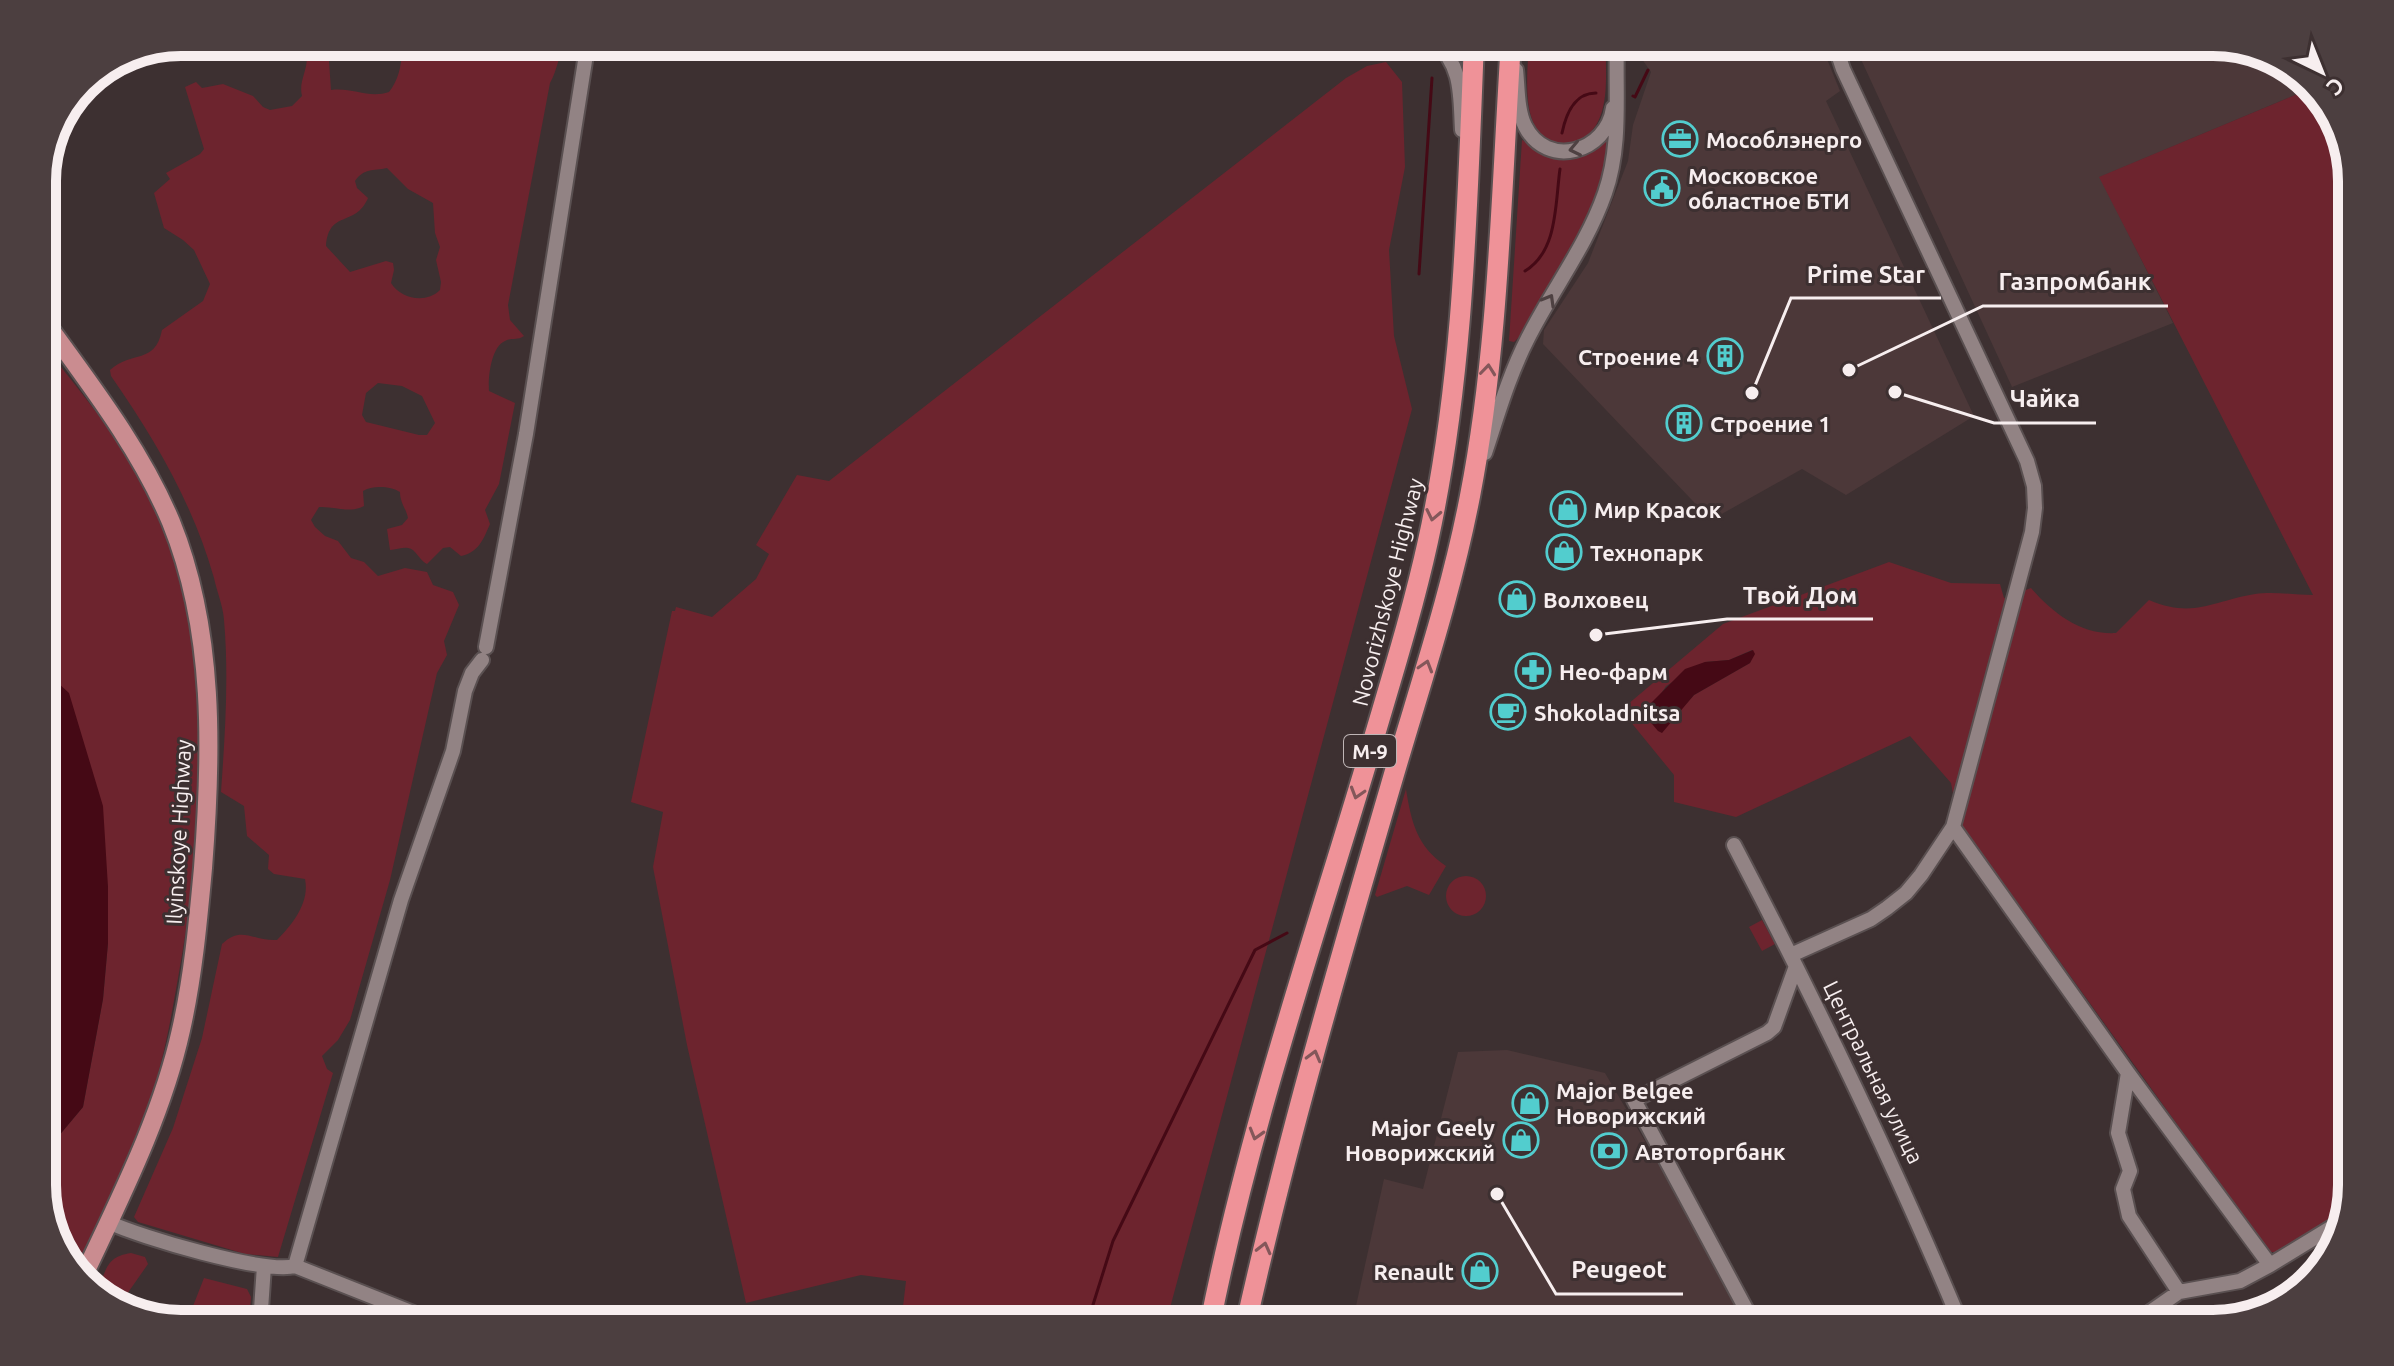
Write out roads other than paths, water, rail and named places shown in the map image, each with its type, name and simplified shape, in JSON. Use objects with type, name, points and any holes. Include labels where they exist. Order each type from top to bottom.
[{"type":"highway","name":"Novorizhskoye Highway","points":[[1213,1310],[1252,1145],[1403,639],[1428,542],[1452,410],[1467,206],[1473,56]]},
{"type":"highway","name":"М-9","points":[[1250,1310],[1322,1025],[1440,618],[1469,502],[1491,337],[1511,56]]},
{"type":"main road","name":"Ilyinskoye Highway","points":[[56,338],[154,485],[182,554],[196,604],[201,639],[207,733],[208,808],[198,927],[181,1031],[142,1146],[88,1267]]},
{"type":"street","points":[[295,1266],[401,900],[453,751],[465,691],[484,653],[526,434],[586,56]]},
{"type":"street","name":"М-9","points":[[1448,56],[1460,87],[1467,206]]},
{"type":"street","name":"М-9","points":[[1514,56],[1524,125],[1543,145],[1555,151],[1571,152],[1593,143],[1605,131],[1612,117],[1616,56]]},
{"type":"street","points":[[1746,1310],[1634,1100],[1767,1033],[1774,1027],[1794,961],[1871,919],[1906,893],[1921,875],[1953,827],[2032,532],[2034,486],[2027,461],[1839,56]]},
{"type":"street","name":"М-9","points":[[1469,502],[1515,364],[1594,220],[1605,193],[1618,129],[1615,92]]},
{"type":"street","points":[[1953,827],[2128,1073],[2270,1265]]},
{"type":"street","name":"Центральная улица","points":[[1734,845],[1794,961],[1907,1196],[1955,1310]]},
{"type":"street","points":[[2128,1073],[2118,1133],[2130,1171],[2123,1189],[2129,1216],[2179,1292]]},
{"type":"street","points":[[108,1222],[213,1255],[286,1269],[295,1266],[406,1310]]},
{"type":"street","points":[[2153,1310],[2179,1292],[2240,1281],[2330,1229]]},
{"type":"street","points":[[261,1310],[264,1266]]},
{"type":"waterway","points":[[1633,96],[1648,70]]},
{"type":"waterway","points":[[1419,274],[1432,78]]},
{"type":"waterway","points":[[1562,133],[1572,106],[1582,97],[1596,93]]},
{"type":"waterway","points":[[1525,271],[1544,252],[1549,239],[1560,169]]},
{"type":"waterway","points":[[1090,1310],[1113,1241],[1255,950],[1287,933]]},
{"type":"place","name":"Мособлэнерго","points":[[1680,139]]},
{"type":"place","name":"Московское областное БТИ","points":[[1662,188]]},
{"type":"place","name":"Строение 4","points":[[1725,356]]},
{"type":"place","name":"Газпромбанк","points":[[1849,370]]},
{"type":"place","name":"Чайка","points":[[1895,392]]},
{"type":"place","name":"Prime Star","points":[[1752,393]]},
{"type":"place","name":"Строение 1","points":[[1684,423]]},
{"type":"place","name":"Мир Красок","points":[[1568,509]]},
{"type":"place","name":"Технопарк","points":[[1564,552]]},
{"type":"place","name":"Волховец","points":[[1517,599]]},
{"type":"place","name":"Твой Дом","points":[[1596,635]]},
{"type":"place","name":"Нео-фарм","points":[[1533,671]]},
{"type":"place","name":"Shokoladnitsa","points":[[1508,712]]},
{"type":"place","name":"Major Belgee Новорижский","points":[[1530,1103]]},
{"type":"place","name":"Major Geely Новорижский","points":[[1521,1140]]},
{"type":"place","name":"Автоторгбанк","points":[[1609,1151]]},
{"type":"place","name":"Peugeot","points":[[1497,1194]]},
{"type":"place","name":"Renault","points":[[1480,1271]]}]
